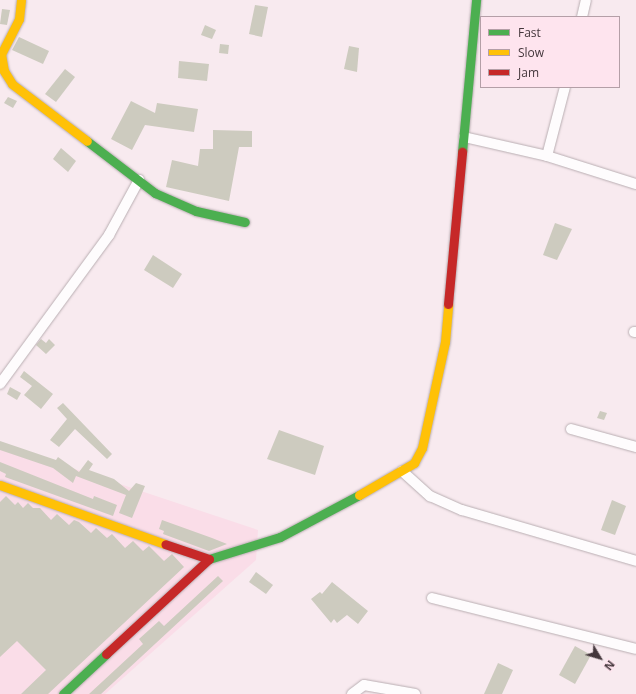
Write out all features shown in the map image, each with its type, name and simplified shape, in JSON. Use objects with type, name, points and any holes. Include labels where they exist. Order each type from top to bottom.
[{"type":"street","points":[[21,0],[19,19],[1,54],[4,71],[12,84],[155,193],[196,211],[245,222]]},
{"type":"street","points":[[63,694],[209,559],[280,537],[402,471],[414,463],[422,448],[445,342],[476,0]]},
{"type":"street","points":[[582,16],[586,0]]},
{"type":"street","points":[[547,156],[565,88]]},
{"type":"street","points":[[464,137],[547,156],[636,184]]},
{"type":"street","points":[[0,384],[109,235],[139,180]]},
{"type":"street","points":[[571,429],[636,447]]},
{"type":"street","points":[[402,471],[430,496],[462,510],[636,561]]},
{"type":"street","points":[[0,485],[209,559]]},
{"type":"street","points":[[432,598],[636,649]]},
{"type":"street","points":[[352,694],[364,685],[415,694]]},
{"type":"shaded area","points":[[0,444],[258,530],[256,560],[105,694],[0,694]]},
{"type":"building","points":[[255,5],[268,7],[262,37],[249,34]]},
{"type":"building","points":[[2,9],[10,10],[7,25],[0,24]]},
{"type":"building","points":[[205,25],[216,30],[212,39],[201,35]]},
{"type":"building","points":[[19,37],[49,51],[43,64],[12,50]]},
{"type":"building","points":[[220,44],[229,45],[228,54],[219,53]]},
{"type":"building","points":[[349,46],[359,48],[357,72],[344,69]]},
{"type":"building","points":[[179,61],[209,64],[207,81],[178,78]]},
{"type":"building","points":[[65,69],[75,77],[56,102],[45,94]]},
{"type":"building","points":[[8,97],[17,101],[13,108],[4,103]]},
{"type":"building","points":[[131,101],[155,113],[157,103],[198,109],[194,132],[145,125],[132,150],[111,139]]},
{"type":"building","points":[[213,130],[252,131],[252,147],[239,147],[229,201],[166,187],[172,160],[198,166],[200,149],[213,149]]},
{"type":"building","points":[[61,148],[76,161],[68,172],[53,159]]},
{"type":"building","points":[[555,223],[572,229],[557,260],[543,255]]},
{"type":"building","points":[[153,255],[182,274],[173,288],[144,270]]},
{"type":"building","points":[[41,339],[46,343],[49,339],[55,345],[46,354],[36,345]]},
{"type":"building","points":[[24,371],[53,394],[41,409],[24,395],[32,386],[20,377]]},
{"type":"building","points":[[10,387],[21,393],[17,400],[7,394]]},
{"type":"building","points":[[63,403],[112,454],[107,459],[75,429],[59,447],[50,440],[67,419],[57,408]]},
{"type":"building","points":[[600,411],[607,413],[604,420],[597,418]]},
{"type":"building","points":[[279,430],[324,446],[315,475],[267,459]]},
{"type":"building","points":[[0,441],[56,460],[58,457],[79,472],[88,460],[93,464],[89,470],[114,479],[129,491],[136,483],[145,486],[132,518],[119,513],[126,495],[76,476],[73,483],[53,468],[0,450]]},
{"type":"building","points":[[0,462],[93,499],[94,496],[117,505],[113,516],[5,477],[6,474],[0,471]]},
{"type":"building","points":[[6,496],[15,505],[18,502],[23,508],[28,503],[33,508],[40,508],[51,520],[57,514],[69,525],[74,520],[79,522],[91,533],[96,528],[107,538],[112,534],[125,548],[133,541],[143,551],[149,546],[164,561],[172,554],[184,567],[48,694],[21,694],[46,670],[17,641],[0,657],[0,502]]},
{"type":"building","points":[[612,500],[626,506],[615,535],[601,530]]},
{"type":"building","points":[[162,520],[227,544],[209,551],[163,534],[164,531],[159,529]]},
{"type":"building","points":[[256,572],[273,585],[266,594],[249,582]]},
{"type":"building","points":[[218,576],[223,581],[101,694],[89,694],[143,644],[139,639],[159,621],[164,626]]},
{"type":"building","points":[[332,582],[368,611],[358,624],[347,615],[337,623],[334,619],[331,623],[311,599],[320,592],[322,594]]},
{"type":"building","points":[[575,646],[591,655],[575,684],[559,675]]},
{"type":"building","points":[[498,663],[513,670],[502,694],[484,694]]},
{"type":"traffic: fast","points":[[462,152],[476,0]]},
{"type":"traffic: fast","points":[[87,141],[155,193],[196,211],[245,222]]},
{"type":"traffic: fast","points":[[209,559],[280,537],[359,495]]},
{"type":"traffic: fast","points":[[63,694],[106,654]]},
{"type":"traffic: slow","points":[[21,0],[19,19],[1,54],[4,71],[12,84],[87,141]]},
{"type":"traffic: slow","points":[[359,495],[414,463],[422,448],[445,342],[448,304]]},
{"type":"traffic: slow","points":[[0,485],[165,544]]},
{"type":"traffic: jam","points":[[448,304],[462,152]]},
{"type":"traffic: jam","points":[[106,654],[209,559],[165,544]]}]
